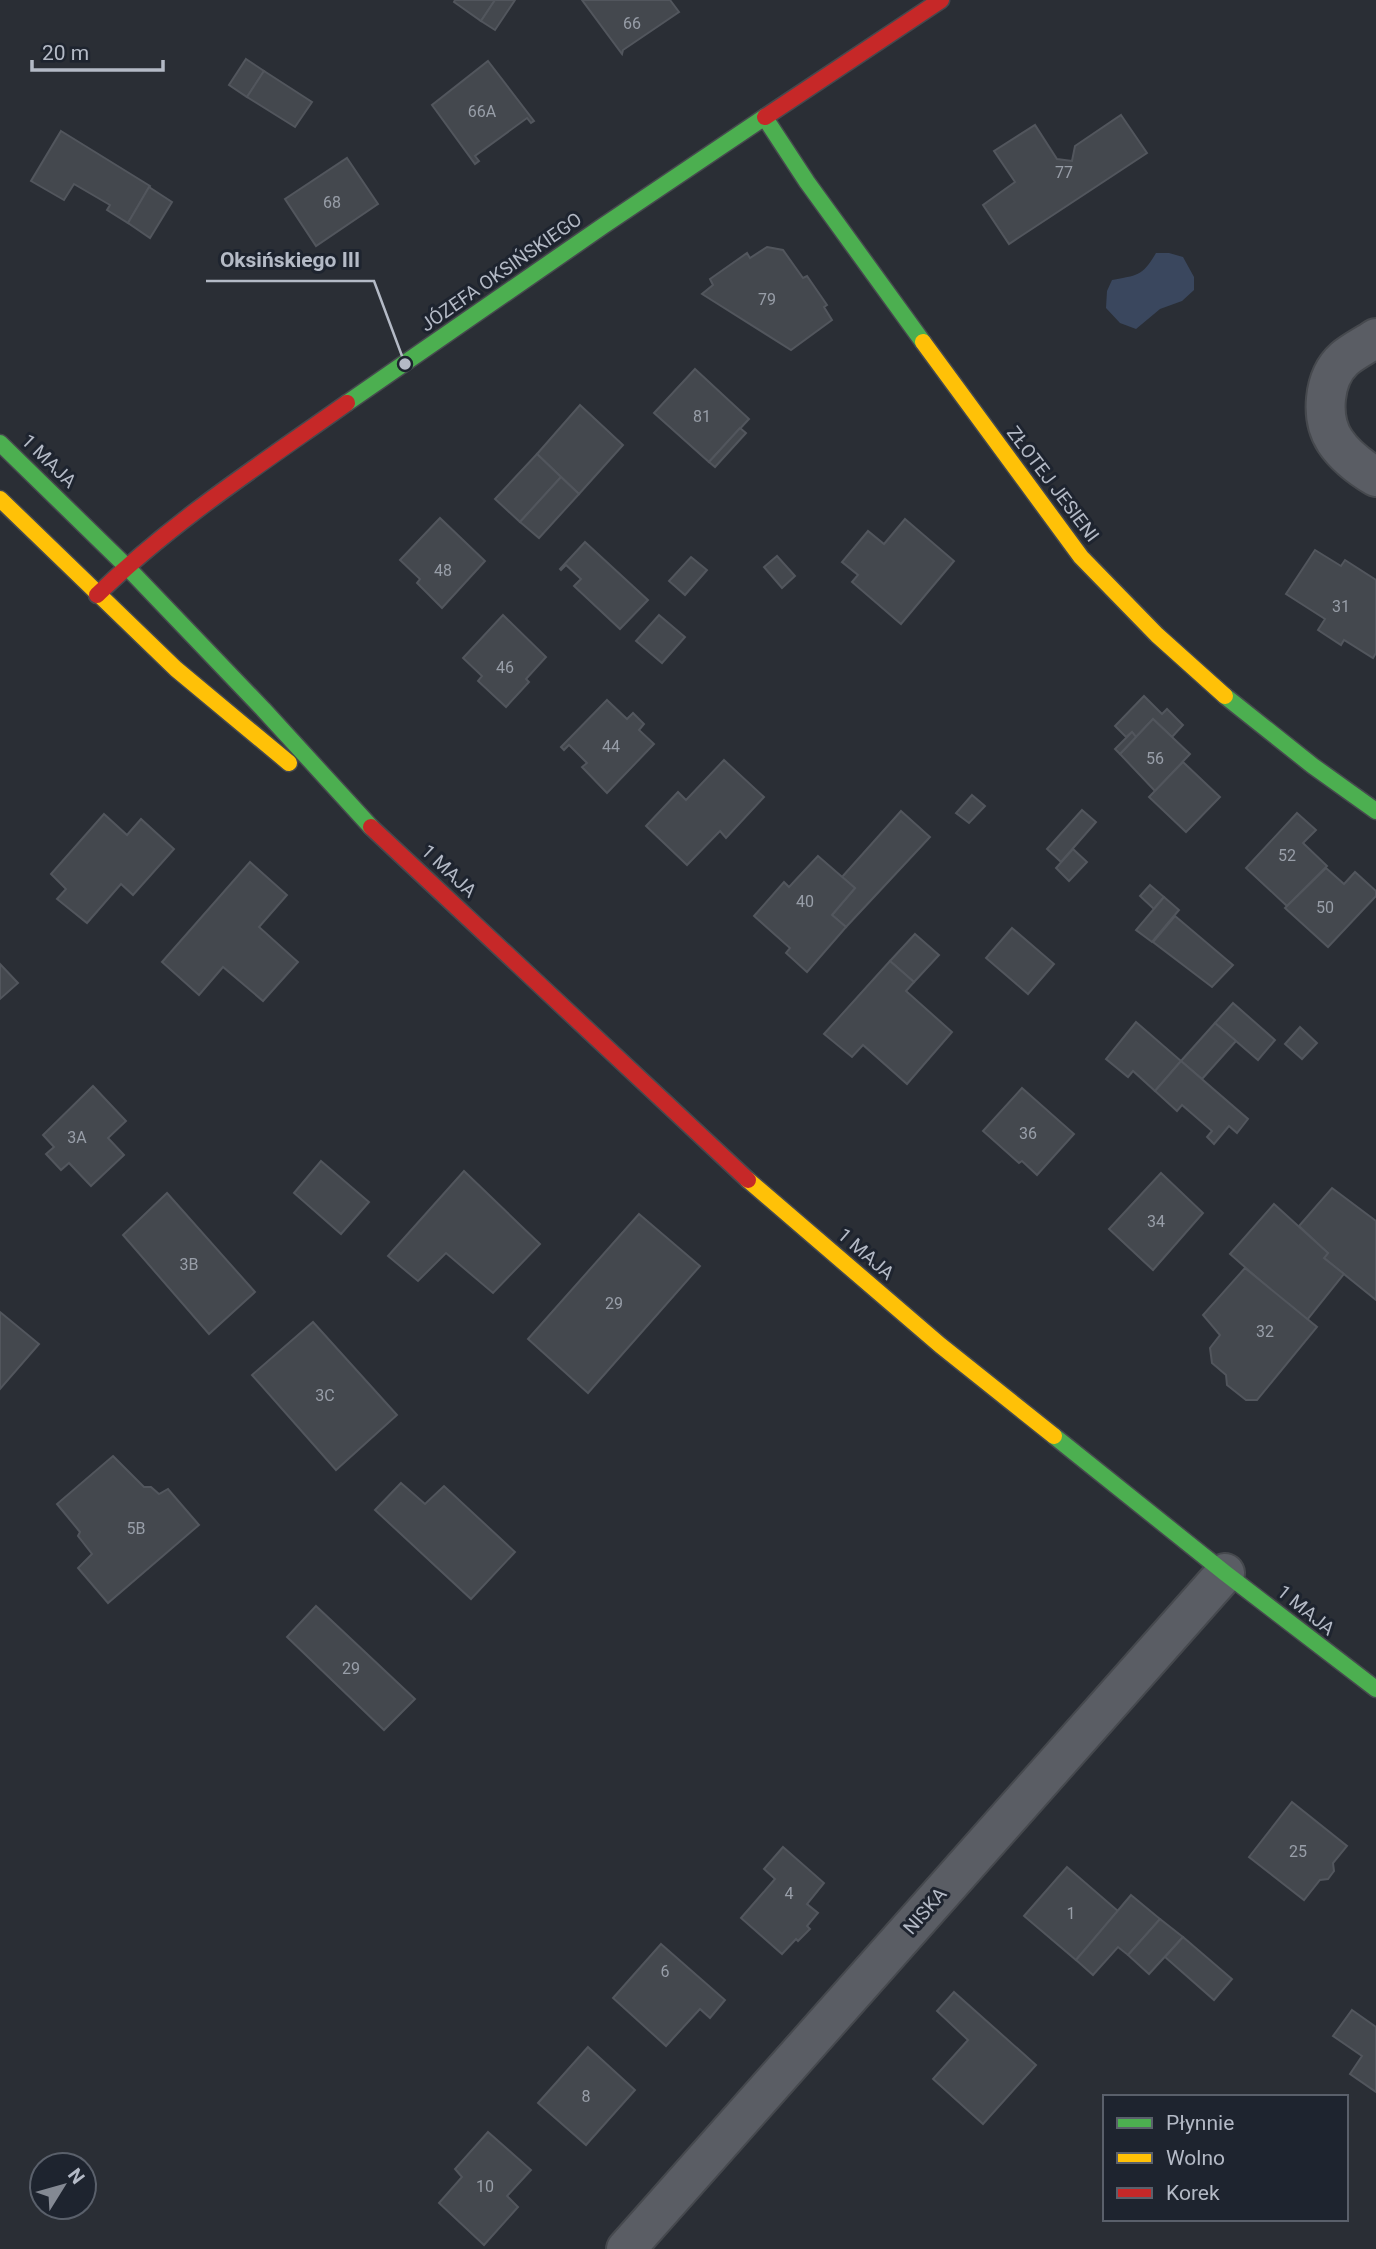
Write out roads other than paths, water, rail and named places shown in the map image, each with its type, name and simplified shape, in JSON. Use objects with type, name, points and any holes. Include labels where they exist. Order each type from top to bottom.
[{"type":"main road","name":"JÓZEFA OKSIŃSKIEGO","points":[[97,595],[168,529],[204,503],[592,234],[941,0]]},
{"type":"main road","name":"ZŁOTEJ JESIENI","points":[[765,118],[807,182],[1081,557],[1157,635],[1217,690],[1313,766],[1376,811]]},
{"type":"main road","name":"1 MAJA","points":[[0,443],[126,566],[263,709],[358,815],[744,1177],[940,1345],[1225,1573],[1376,1689]]},
{"type":"main road","name":"1 MAJA","points":[[0,499],[97,595],[248,733],[358,815]]},
{"type":"street","points":[[1376,338],[1342,360],[1329,381],[1324,408],[1334,440],[1358,466],[1376,477]]},
{"type":"street","name":"NISKA","points":[[626,2249],[1225,1573]]},
{"type":"water","points":[[1156,253],[1183,257],[1194,277],[1194,290],[1182,301],[1160,309],[1136,329],[1120,323],[1106,308],[1107,291],[1112,280],[1143,271]]},
{"type":"place","name":"Oksińskiego III","points":[[405,364]]}]
